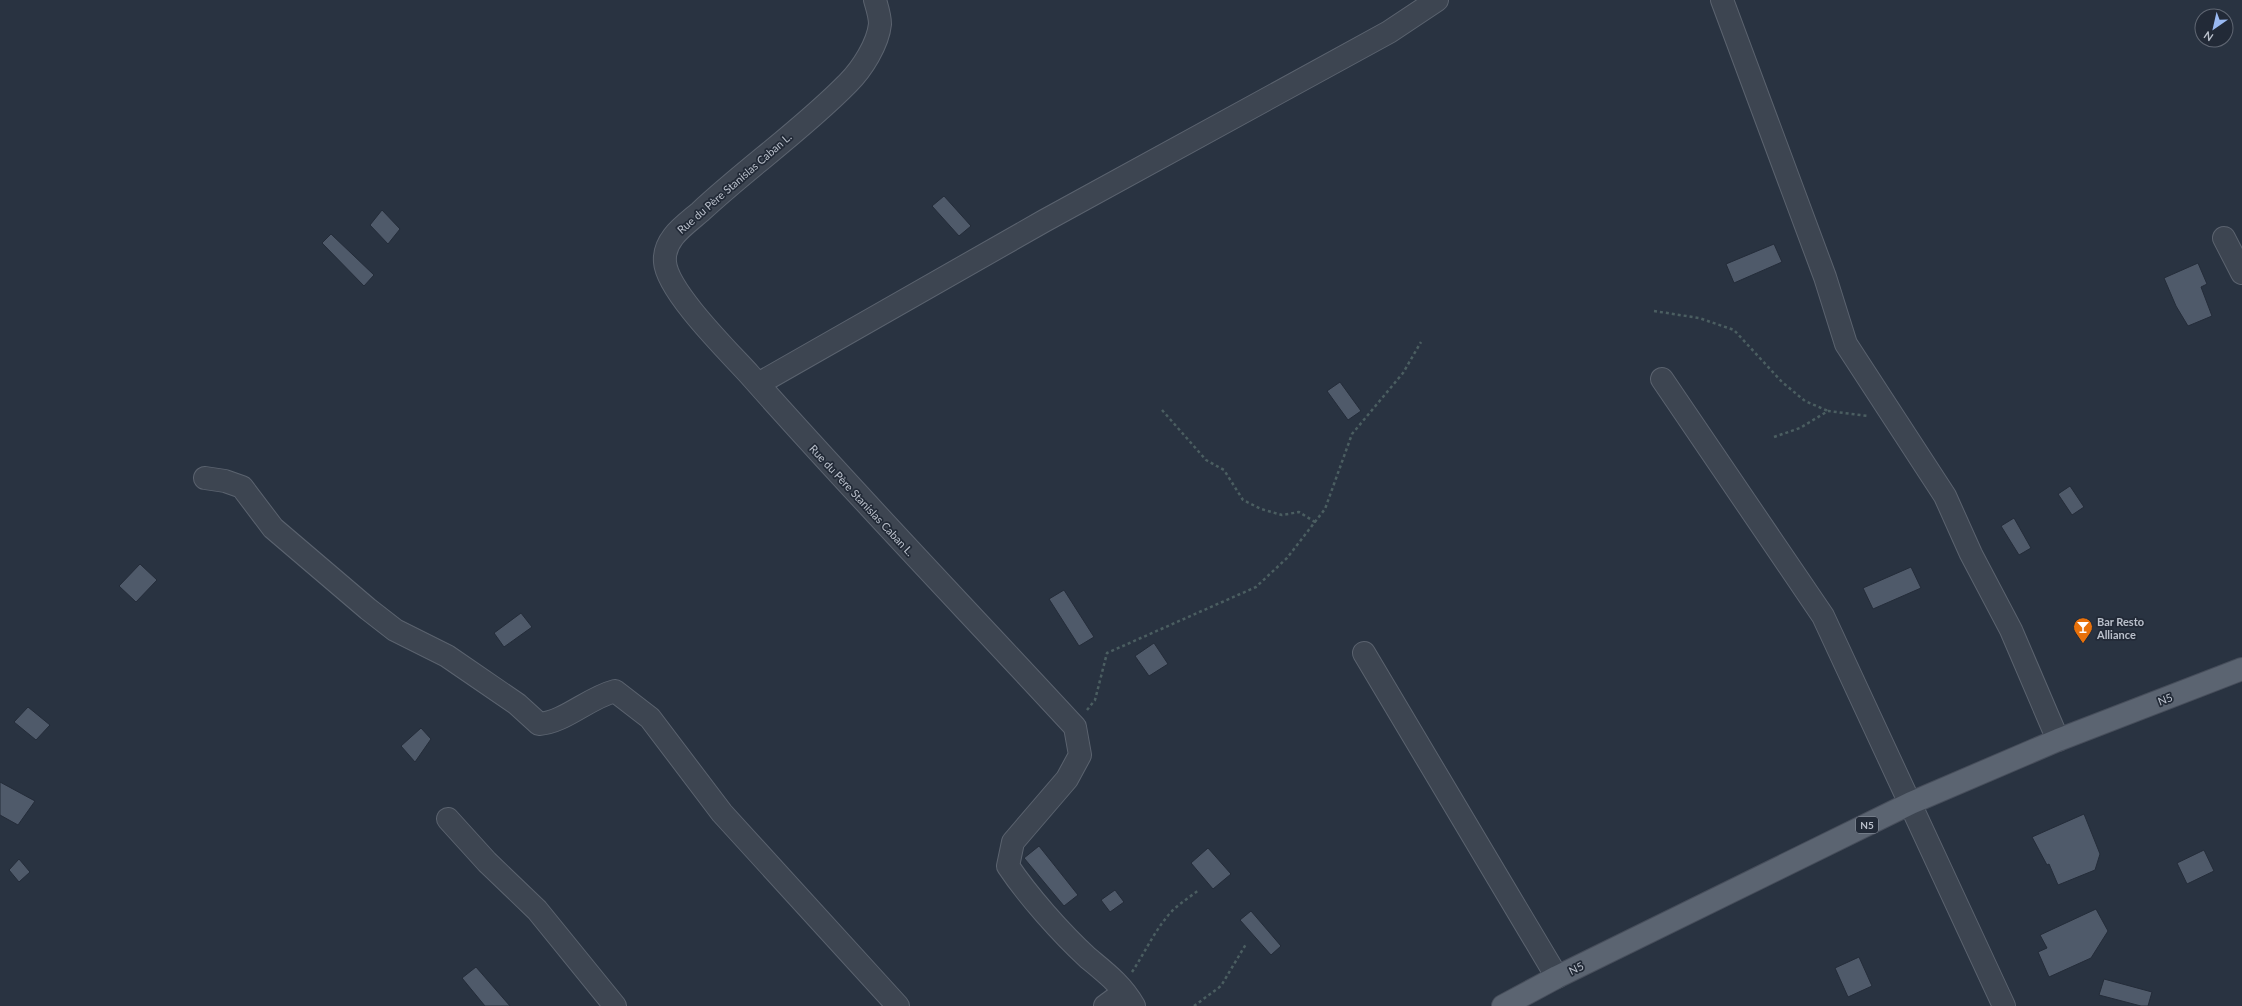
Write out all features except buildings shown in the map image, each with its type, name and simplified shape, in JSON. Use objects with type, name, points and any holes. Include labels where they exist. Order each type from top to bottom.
[{"type":"main road","name":"N5","points":[[1503,1006],[1557,977],[1911,803],[2058,740],[2240,674]]},
{"type":"street","name":"Rue du Père Stanislas Caban L.","points":[[875,0],[880,23],[876,38],[868,55],[849,82],[755,165],[721,192],[673,236],[665,254],[667,272],[689,306],[868,507],[1075,727]]},
{"type":"street","points":[[758,384],[1044,221],[1389,32],[1438,0]]},
{"type":"street","points":[[1722,0],[1825,277],[1846,344],[1945,496],[1971,554],[2011,630],[2058,740]]},
{"type":"street","points":[[2224,238],[2242,272]]},
{"type":"street","points":[[1662,379],[1823,616],[2004,1006]]},
{"type":"street","points":[[205,478],[225,481],[242,487],[273,528],[368,609],[395,630],[447,656],[517,704],[539,724],[551,723],[599,695],[616,691],[650,718],[722,813],[898,1006]]},
{"type":"street","points":[[1364,653],[1401,718],[1557,977]]},
{"type":"street","points":[[1075,727],[1080,755],[1068,780],[1013,842],[1008,866],[1029,895],[1088,958],[1127,995],[1105,1006]]},
{"type":"street","points":[[448,819],[487,862],[537,910],[615,1006]]},
{"type":"path","points":[[1654,311],[1699,318],[1734,330],[1782,382],[1805,401],[1828,411],[1896,419]]},
{"type":"path","points":[[1075,727],[1095,700],[1107,654],[1256,587],[1287,558],[1325,509],[1352,434],[1403,373],[1421,342]]},
{"type":"path","points":[[1162,410],[1206,460],[1224,470],[1243,500],[1261,509],[1282,514],[1299,512],[1315,522]]},
{"type":"path","points":[[1774,437],[1800,428],[1828,411]]},
{"type":"path","points":[[1127,995],[1153,936],[1175,909],[1199,890]]},
{"type":"path","points":[[1194,1006],[1221,986],[1246,944]]},
{"type":"place","name":"Bar Resto Alliance","points":[[2083,644]]}]
